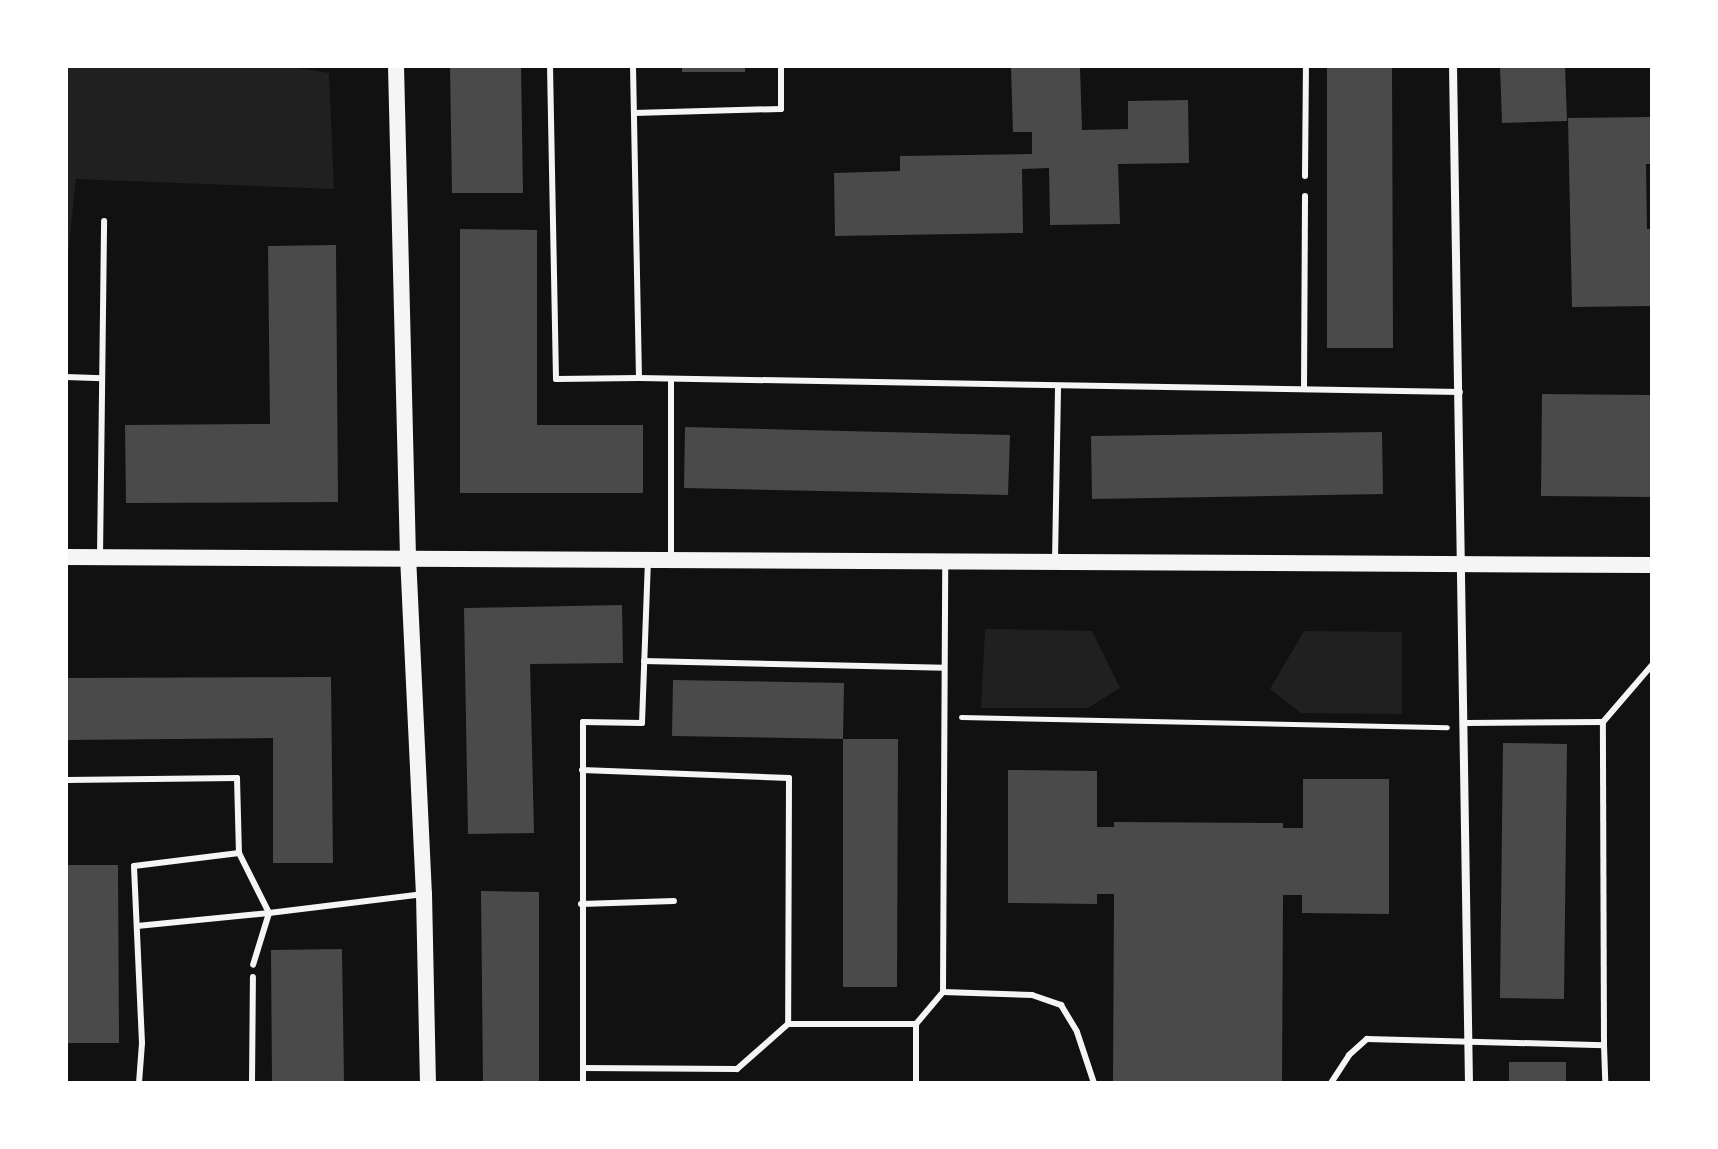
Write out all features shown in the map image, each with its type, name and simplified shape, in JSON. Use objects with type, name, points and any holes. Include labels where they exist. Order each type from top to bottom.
[{"type":"main road","points":[[396,66],[408,556],[424,894],[428,1083]]},
{"type":"main road","points":[[66,557],[408,556],[1652,565]]},
{"type":"street","points":[[1453,66],[1461,392],[1469,1083]]},
{"type":"lane","points":[[550,66],[556,379],[1461,392]]},
{"type":"lane","points":[[633,66],[639,378]]},
{"type":"lane","points":[[634,113],[781,109],[781,66]]},
{"type":"lane","points":[[1305,176],[1306,66]]},
{"type":"lane","points":[[1304,389],[1305,196]]},
{"type":"lane","points":[[100,557],[104,221]]},
{"type":"lane","points":[[66,377],[102,378]]},
{"type":"lane","points":[[671,380],[671,558]]},
{"type":"lane","points":[[1055,561],[1058,386]]},
{"type":"lane","points":[[583,1083],[583,722],[642,723],[648,558]]},
{"type":"lane","points":[[916,1083],[916,1024],[943,992],[945,560]]},
{"type":"lane","points":[[644,661],[944,668]]},
{"type":"lane","points":[[1605,1083],[1603,722],[1652,665]]},
{"type":"lane","points":[[1466,725],[1603,722]]},
{"type":"lane","points":[[582,770],[789,778],[788,1024]]},
{"type":"lane","points":[[66,780],[237,778],[239,853],[269,913],[253,965]]},
{"type":"lane","points":[[139,1083],[142,1043],[134,866],[239,853]]},
{"type":"lane","points":[[137,926],[424,894]]},
{"type":"lane","points":[[581,904],[674,901]]},
{"type":"lane","points":[[252,1083],[253,977]]},
{"type":"lane","points":[[943,992],[1032,995],[1061,1005],[1077,1032],[1094,1083]]},
{"type":"lane","points":[[583,1068],[737,1069],[788,1024],[916,1024]]},
{"type":"lane","points":[[1331,1083],[1349,1055],[1367,1039],[1604,1045]]},
{"type":"path","points":[[944,717],[1466,725]]},
{"type":"shaded area","points":[[66,66],[286,66],[329,73],[334,189],[76,179],[66,275]]},
{"type":"shaded area","points":[[985,629],[1092,631],[1120,688],[1088,708],[981,708]]},
{"type":"shaded area","points":[[1304,631],[1402,632],[1402,714],[1301,713],[1270,689]]},
{"type":"building","points":[[450,66],[521,66],[523,193],[452,193]]},
{"type":"building","points":[[682,66],[745,66],[745,72],[682,72]]},
{"type":"building","points":[[1327,66],[1392,66],[1393,348],[1327,348]]},
{"type":"building","points":[[1500,66],[1565,66],[1567,121],[1502,123]]},
{"type":"building","points":[[1080,67],[1082,130],[1128,129],[1128,101],[1188,100],[1189,163],[1118,164],[1120,224],[1050,225],[1049,168],[1022,169],[1023,233],[835,236],[834,173],[900,171],[900,156],[1032,154],[1032,132],[1013,132],[1011,68]]},
{"type":"building","points":[[1652,117],[1652,164],[1646,164],[1647,229],[1652,229],[1652,306],[1572,307],[1568,118]]},
{"type":"building","points":[[460,229],[537,230],[537,425],[643,425],[643,493],[460,493]]},
{"type":"building","points":[[336,245],[338,502],[126,503],[125,425],[270,424],[268,246]]},
{"type":"building","points":[[1542,394],[1652,395],[1652,497],[1541,496]]},
{"type":"building","points":[[685,427],[1010,435],[1008,495],[684,488]]},
{"type":"building","points":[[1382,432],[1383,494],[1092,499],[1091,436]]},
{"type":"building","points":[[622,605],[623,663],[530,664],[534,833],[468,834],[464,608]]},
{"type":"building","points":[[331,677],[333,863],[273,863],[273,738],[66,740],[66,678]]},
{"type":"building","points":[[673,680],[844,683],[843,739],[672,736]]},
{"type":"building","points":[[843,739],[898,739],[897,987],[843,987]]},
{"type":"building","points":[[1503,743],[1567,744],[1564,999],[1500,998]]},
{"type":"building","points":[[1008,770],[1097,771],[1097,827],[1114,827],[1114,822],[1283,823],[1283,828],[1303,828],[1303,779],[1389,779],[1389,914],[1302,913],[1302,895],[1283,895],[1282,1083],[1113,1083],[1114,894],[1097,894],[1097,904],[1008,903]]},
{"type":"building","points":[[67,865],[118,865],[119,1043],[66,1043]]},
{"type":"building","points":[[481,891],[539,892],[539,1083],[483,1083]]},
{"type":"building","points":[[342,949],[344,1083],[272,1083],[271,950]]},
{"type":"building","points":[[1509,1062],[1566,1062],[1566,1083],[1509,1083]]}]
